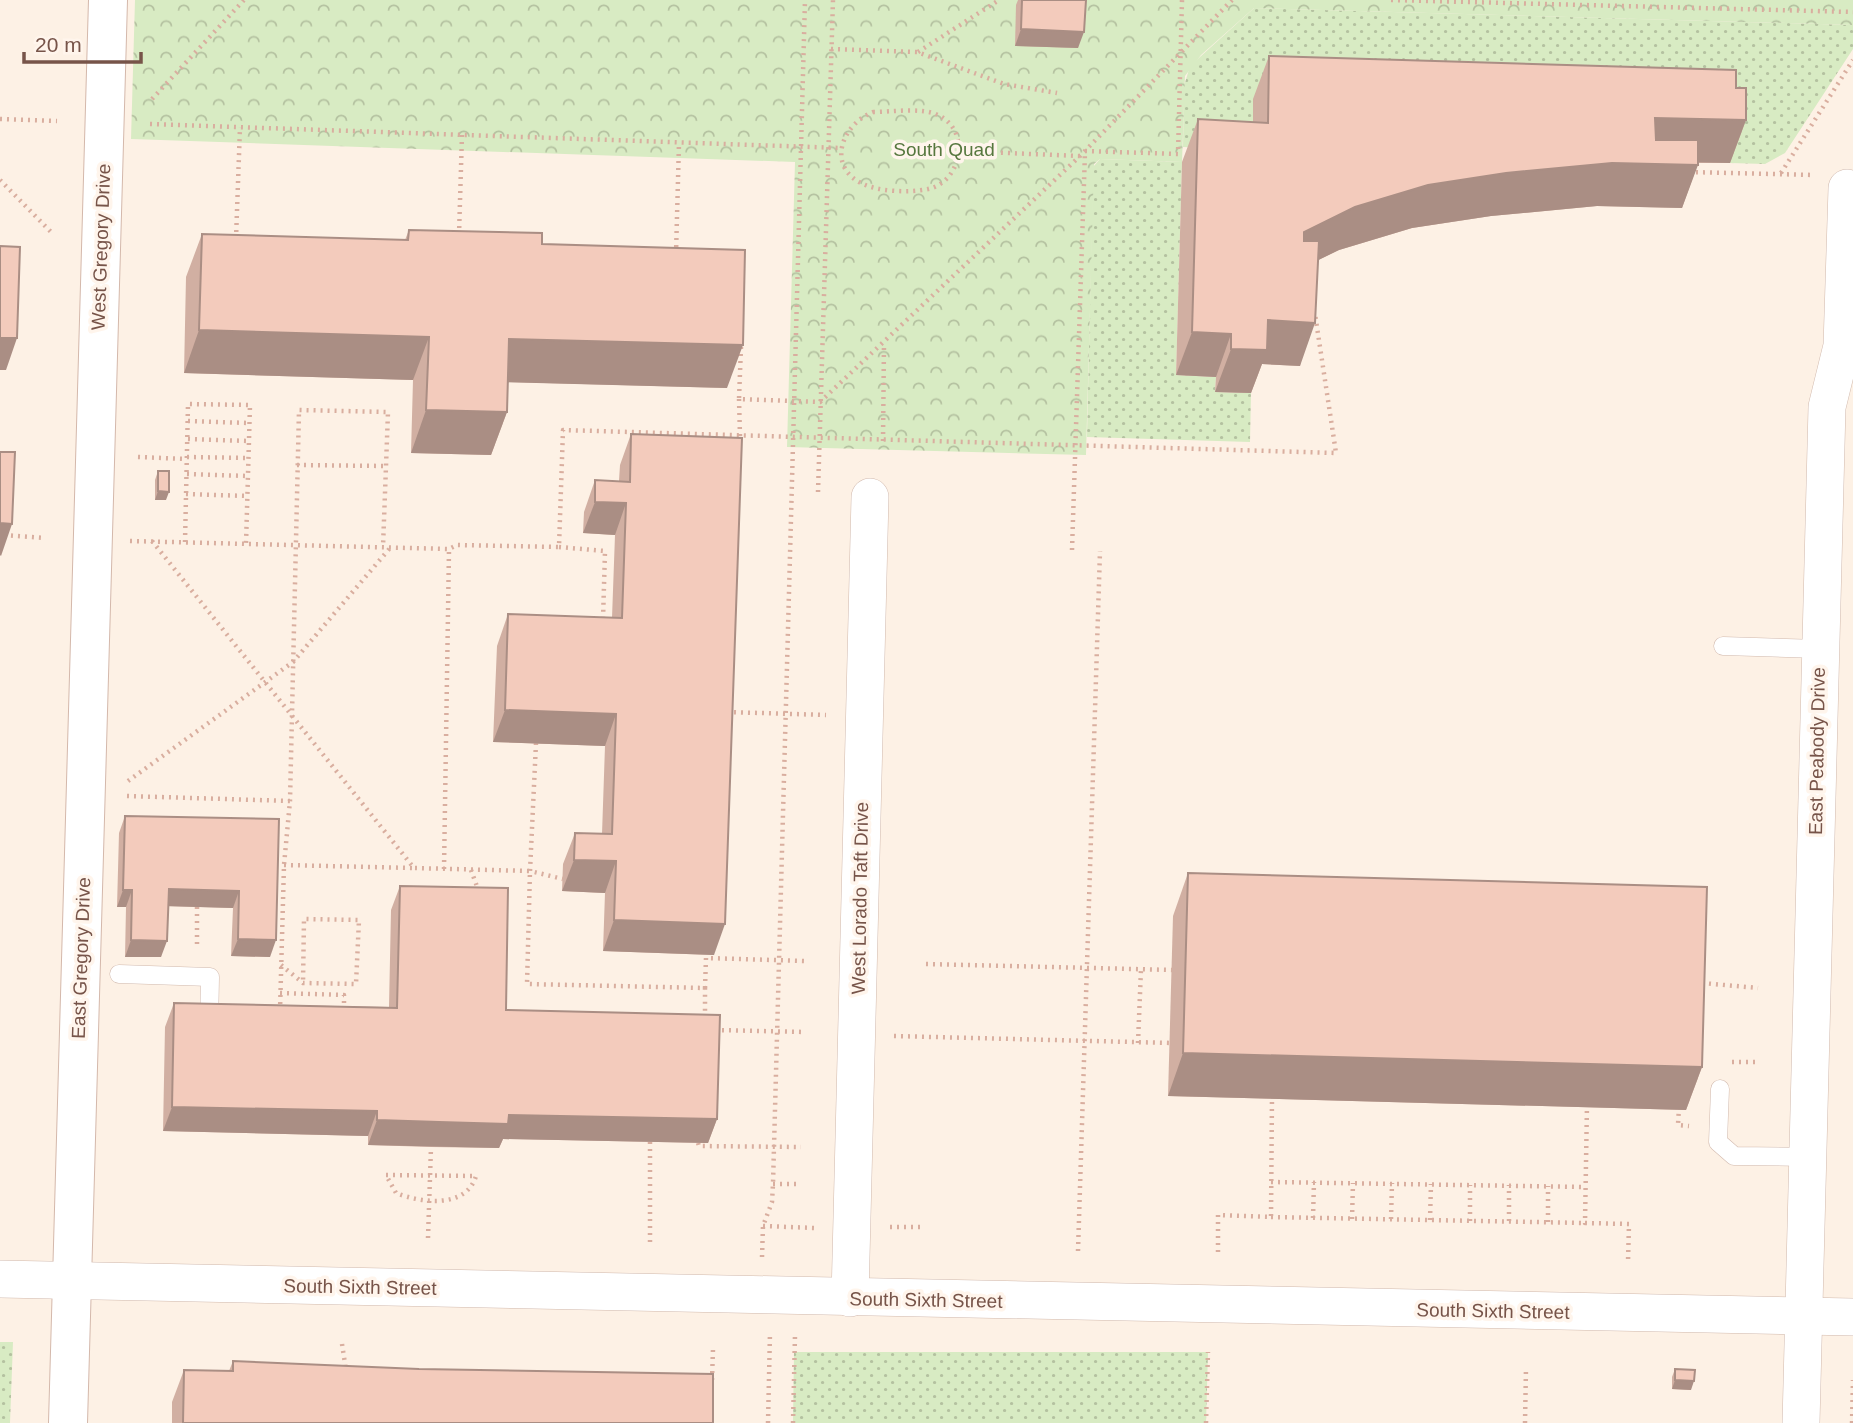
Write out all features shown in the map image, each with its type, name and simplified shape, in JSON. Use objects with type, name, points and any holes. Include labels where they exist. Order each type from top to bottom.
[{"type":"street","name":"West Gregory Drive","points":[[94,494],[108,0]]},
{"type":"street","name":"East Peabody Drive","points":[[1801,1423],[1827,407],[1842,346],[1848,248],[1832,182]]},
{"type":"street","name":"East Gregory Drive","points":[[68,1423],[94,494]]},
{"type":"street","name":"West Lorado Taft Drive","points":[[850,1298],[870,497]]},
{"type":"street","name":"South Sixth Street","points":[[0,1279],[1853,1317]]},
{"type":"lane","points":[[1723,646],[1819,649]]},
{"type":"lane","points":[[119,974],[210,978],[209,1028]]},
{"type":"lane","points":[[1720,1088],[1718,1142],[1734,1156],[1808,1157]]},
{"type":"path","points":[[152,99],[244,0]]},
{"type":"path","points":[[762,1257],[763,1226],[769,1215],[773,1184],[805,0]]},
{"type":"path","points":[[818,492],[832,0]]},
{"type":"path","points":[[917,52],[999,0]]},
{"type":"path","points":[[1178,155],[1182,0]]},
{"type":"path","points":[[739,399],[820,402],[1082,153],[1181,56],[1232,0]]},
{"type":"path","points":[[1391,0],[1853,12]]},
{"type":"path","points":[[831,49],[917,52],[1004,84],[1057,93]]},
{"type":"path","points":[[1781,173],[1853,60]]},
{"type":"path","points":[[873,112],[933,113],[953,128],[959,151],[952,172],[943,183],[916,190],[882,189],[858,181],[848,173],[841,148],[845,133],[862,116],[873,112]]},
{"type":"path","points":[[0,119],[57,121]]},
{"type":"path","points":[[149,124],[841,148]]},
{"type":"path","points":[[236,251],[240,127]]},
{"type":"path","points":[[459,246],[462,134]]},
{"type":"path","points":[[676,264],[679,143]]},
{"type":"path","points":[[959,151],[1191,155]]},
{"type":"path","points":[[1072,550],[1082,153]]},
{"type":"path","points":[[1678,172],[1781,173],[1832,182]]},
{"type":"path","points":[[0,180],[53,234]]},
{"type":"path","points":[[559,547],[563,430],[1336,453],[1314,309]]},
{"type":"path","points":[[740,436],[742,335]]},
{"type":"path","points":[[883,441],[884,343]]},
{"type":"path","points":[[185,542],[188,404],[250,405],[246,544]]},
{"type":"path","points":[[279,1019],[284,865],[290,801],[299,410],[388,412],[383,547]]},
{"type":"path","points":[[188,421],[249,423]]},
{"type":"path","points":[[188,439],[249,440]]},
{"type":"path","points":[[138,457],[248,458]]},
{"type":"path","points":[[297,465],[386,466]]},
{"type":"path","points":[[187,474],[248,476]]},
{"type":"path","points":[[186,494],[247,496]]},
{"type":"path","points":[[1,535],[45,538]]},
{"type":"path","points":[[130,541],[449,549],[457,545],[559,547],[604,551],[603,628]]},
{"type":"path","points":[[152,541],[414,869]]},
{"type":"path","points":[[128,781],[293,662],[390,547]]},
{"type":"path","points":[[444,869],[449,549]]},
{"type":"path","points":[[1078,1251],[1100,551]]},
{"type":"path","points":[[722,712],[833,715]]},
{"type":"path","points":[[536,743],[527,984],[705,988]]},
{"type":"path","points":[[127,796],[290,801]]},
{"type":"path","points":[[284,865],[530,871],[563,879]]},
{"type":"path","points":[[471,870],[482,902]]},
{"type":"path","points":[[197,907],[197,977]]},
{"type":"path","points":[[281,964],[303,983],[356,984],[359,920],[304,919],[303,983]]},
{"type":"path","points":[[805,1032],[705,1030],[705,988],[706,958],[806,961]]},
{"type":"path","points":[[926,964],[1179,971]]},
{"type":"path","points":[[1138,1043],[1141,969]]},
{"type":"path","points":[[1695,983],[1758,988]]},
{"type":"path","points":[[280,993],[344,995],[344,1021]]},
{"type":"path","points":[[316,994],[316,1008]]},
{"type":"path","points":[[280,1007],[292,1007]]},
{"type":"path","points":[[335,1008],[345,1008]]},
{"type":"path","points":[[886,1035],[1177,1044]]},
{"type":"path","points":[[1731,1062],[1756,1062]]},
{"type":"path","points":[[1271,1217],[1272,1087]]},
{"type":"path","points":[[1584,1223],[1587,1093]]},
{"type":"path","points":[[1679,1104],[1678,1125],[1718,1126]]},
{"type":"path","points":[[650,1142],[650,1245]]},
{"type":"path","points":[[698,1143],[699,1146],[801,1147]]},
{"type":"path","points":[[428,1238],[430,1147]]},
{"type":"path","points":[[386,1175],[429,1175],[476,1176],[467,1191],[457,1198],[429,1201],[396,1193],[386,1175]]},
{"type":"path","points":[[1271,1182],[1585,1187]]},
{"type":"path","points":[[1313,1218],[1314,1182]]},
{"type":"path","points":[[1352,1219],[1353,1183]]},
{"type":"path","points":[[1391,1219],[1392,1183]]},
{"type":"path","points":[[773,1184],[800,1184]]},
{"type":"path","points":[[1430,1220],[1431,1184]]},
{"type":"path","points":[[1470,1185],[1470,1221]]},
{"type":"path","points":[[1509,1185],[1509,1221]]},
{"type":"path","points":[[1548,1186],[1548,1222]]},
{"type":"path","points":[[1218,1252],[1218,1215],[1509,1221],[1629,1224],[1628,1262]]},
{"type":"path","points":[[763,1226],[823,1228]]},
{"type":"path","points":[[887,1227],[923,1227]]},
{"type":"path","points":[[768,1423],[771,1335]]},
{"type":"path","points":[[793,1423],[794,1335]]},
{"type":"path","points":[[342,1344],[346,1371]]},
{"type":"path","points":[[712,1386],[713,1349]]},
{"type":"path","points":[[1206,1423],[1208,1352]]},
{"type":"path","points":[[1525,1423],[1526,1367]]},
{"type":"path","points":[[1852,1423],[1853,1380]]},
{"type":"green space","name":"South Quad","points":[[135,0],[1853,0],[1853,25],[1254,8],[1201,55],[1185,76],[1182,162],[1100,159],[1094,164],[1086,455],[787,447],[795,162],[131,139]]},
{"type":"green space","points":[[1254,8],[1853,25],[1853,49],[1785,153],[1765,164],[1730,163],[1254,99],[1252,150],[1183,147],[1184,86],[1190,66]]},
{"type":"green space","points":[[1100,159],[1182,162],[1176,375],[1216,377],[1215,392],[1251,393],[1250,442],[1087,437],[1093,167]]},
{"type":"green space","points":[[0,1342],[13,1342],[10,1423],[0,1423]]},
{"type":"green space","points":[[794,1352],[1208,1352],[1206,1423],[793,1423]]},
{"type":"building","points":[[1022,0],[1086,0],[1084,32],[1021,29]]},
{"type":"building","points":[[1269,56],[1736,70],[1736,88],[1746,88],[1746,120],[1655,118],[1656,140],[1698,140],[1698,165],[1612,163],[1506,173],[1428,185],[1355,207],[1304,232],[1304,241],[1319,241],[1315,323],[1268,320],[1267,350],[1231,349],[1231,334],[1192,332],[1198,119],[1268,123]]},
{"type":"building","points":[[409,230],[542,233],[542,244],[745,250],[743,345],[509,339],[507,412],[426,410],[429,337],[199,330],[202,234],[408,240]]},
{"type":"building","points":[[0,246],[20,247],[17,338],[0,338]]},
{"type":"building","points":[[631,434],[742,438],[725,924],[614,920],[616,861],[574,860],[575,833],[612,834],[616,714],[505,710],[508,614],[622,618],[626,503],[595,502],[595,480],[630,482]]},
{"type":"building","points":[[0,452],[15,452],[12,524],[0,523]]},
{"type":"building","points":[[158,471],[169,471],[169,492],[158,491]]},
{"type":"building","points":[[125,816],[279,819],[276,940],[238,939],[239,891],[169,889],[167,941],[131,940],[132,890],[123,890]]},
{"type":"building","points":[[1188,873],[1707,887],[1702,1067],[1183,1053]]},
{"type":"building","points":[[400,886],[508,888],[506,1010],[720,1015],[717,1119],[509,1115],[508,1124],[377,1120],[377,1111],[172,1107],[174,1003],[397,1008]]},
{"type":"building","points":[[233,1361],[419,1369],[713,1374],[713,1423],[183,1423],[184,1370],[233,1371]]},
{"type":"building","points":[[1675,1369],[1695,1370],[1694,1381],[1675,1380]]}]
